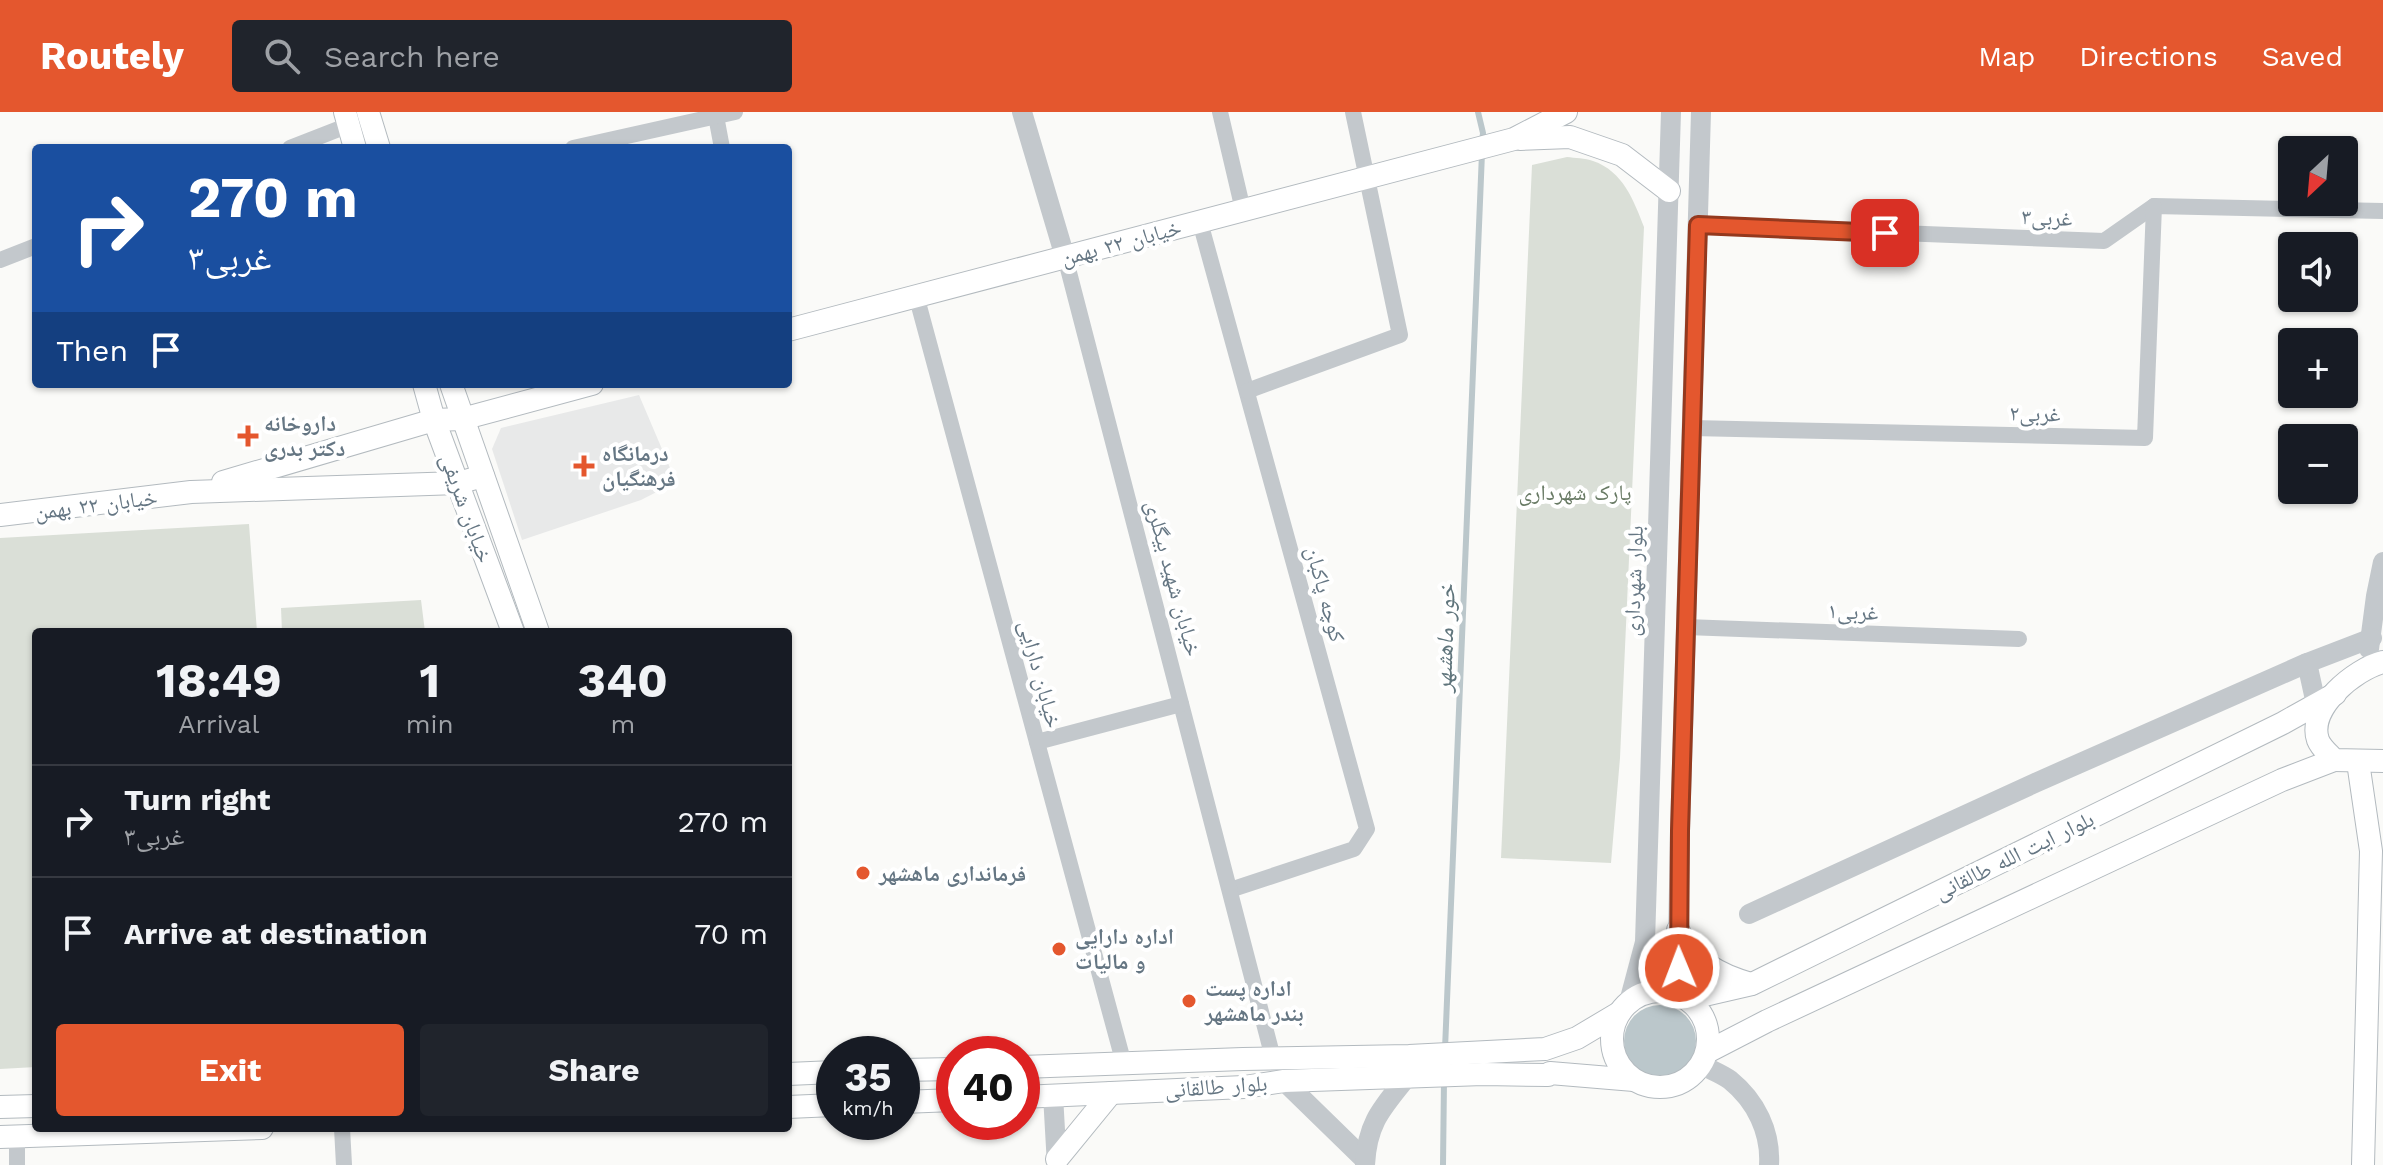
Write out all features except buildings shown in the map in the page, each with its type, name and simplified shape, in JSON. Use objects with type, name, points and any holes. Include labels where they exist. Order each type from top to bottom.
[{"type":"main road","points":[[1514,139],[1566,112]]},
{"type":"main road","points":[[356,144],[362,115]]},
{"type":"main road","points":[[362,115],[377,144]]},
{"type":"main road","points":[[1514,139],[1570,137],[1622,155],[1669,191]]},
{"type":"main road","name":"خیابان ۲۲ بهمن","points":[[792,329],[1514,139]]},
{"type":"main road","name":"خیابان شریفی","points":[[425,388],[434,420],[512,628]]},
{"type":"main road","name":"خیابان شریفی","points":[[452,388],[537,628]]},
{"type":"main road","points":[[191,492],[434,420],[462,419],[577,388]]},
{"type":"main road","points":[[191,492],[458,483],[483,476]]},
{"type":"main road","name":"خیابان ۲۲ بهمن","points":[[0,515],[191,492]]},
{"type":"main road","points":[[2374,665],[2353,675],[2326,699],[2316,729],[2319,744],[2334,760],[2383,761]]},
{"type":"main road","name":"بلوار ایت الله طالقانی","points":[[1683,997],[1752,984],[2326,699]]},
{"type":"main road","name":"بلوار ایت الله طالقانی","points":[[1704,1058],[1782,1014],[2253,793],[2334,760]]},
{"type":"main road","points":[[2358,762],[2371,851],[2363,1165]]},
{"type":"main road","points":[[2367,823],[2383,804]]},
{"type":"main road","points":[[1678,930],[1685,946],[1704,963],[1726,977],[1752,984]]},
{"type":"main road","points":[[1409,1070],[1483,1064],[1545,1049],[1577,1038],[1642,994],[1658,991],[1683,997],[1698,1009],[1709,1037],[1704,1058],[1691,1077],[1663,1087],[1648,1086],[1634,1080],[1548,1075],[1483,1064]]},
{"type":"main road","points":[[1624,1007],[1613,1027],[1612,1042],[1615,1057],[1634,1080]]},
{"type":"main road","name":"بلوار طالقانی","points":[[1040,1066],[1273,1058],[1409,1070]]},
{"type":"main road","name":"بلوار طالقانی","points":[[1040,1096],[1244,1087],[1409,1070]]},
{"type":"main road","points":[[792,1074],[816,1073]]},
{"type":"main road","points":[[1057,1162],[1111,1093]]},
{"type":"main road","points":[[0,1107],[32,1106]]},
{"type":"main road","points":[[792,1107],[816,1106]]},
{"type":"main road","points":[[9,1137],[150,1132]]},
{"type":"street","points":[[591,144],[735,112]]},
{"type":"street","name":"خیابان شهید بیگلری","points":[[1022,112],[1065,257],[1273,1058]]},
{"type":"street","points":[[1220,112],[1243,210]]},
{"type":"street","points":[[1247,391],[1400,335],[1353,112]]},
{"type":"street","name":"بلوار شهرداری","points":[[1624,1007],[1645,942],[1671,112]]},
{"type":"street","points":[[1683,997],[1678,930],[1680,831],[1701,112]]},
{"type":"street","points":[[299,144],[362,115]]},
{"type":"street","points":[[716,116],[721,144]]},
{"type":"street","points":[[2154,206],[2383,211]]},
{"type":"street","name":"۳غربی","points":[[1698,225],[2104,241],[2154,206]]},
{"type":"street","name":"۲غربی","points":[[1692,428],[2145,438],[2154,206]]},
{"type":"street","name":"کوچه پاکبان","points":[[1200,222],[1367,829],[1354,849],[1230,890]]},
{"type":"street","points":[[0,260],[32,248]]},
{"type":"street","name":"خیابان دارایی","points":[[916,295],[1124,1064]]},
{"type":"street","points":[[2374,665],[2372,638],[2380,601],[2383,562]]},
{"type":"street","name":"۱غربی","points":[[1686,627],[2019,639]]},
{"type":"street","points":[[1749,914],[2035,783],[2307,663],[2372,638]]},
{"type":"street","points":[[2307,663],[2326,699]]},
{"type":"street","points":[[1037,742],[1181,704]]},
{"type":"street","points":[[1650,830],[1680,831]]},
{"type":"street","points":[[1704,1058],[1751,1101],[1765,1129],[1769,1165]]},
{"type":"street","points":[[1365,1162],[1370,1133],[1379,1111],[1409,1070]]},
{"type":"street","points":[[1284,1081],[1365,1162]]},
{"type":"street","points":[[1053,1095],[1057,1162]]},
{"type":"street","points":[[342,1132],[344,1165]]},
{"type":"street","points":[[9,1137],[17,1165]]},
{"type":"shaded area","name":"درمانگاه فرهنگیان","points":[[639,395],[676,482],[641,500],[522,540],[492,449],[501,428]]},
{"type":"shaded area","points":[[1660,1005],[1680,1011],[1690,1021],[1696,1041],[1690,1061],[1680,1071],[1660,1077],[1640,1071],[1630,1061],[1624,1041],[1630,1021],[1640,1011]]},
{"type":"green space","name":"پارک شهرداری","points":[[1567,157],[1593,161],[1620,179],[1644,227],[1620,758],[1611,863],[1501,858],[1532,165]]},
{"type":"green space","points":[[249,524],[257,628],[32,628],[32,1067],[0,1069],[0,538]]},
{"type":"green space","points":[[421,600],[424,628],[282,628],[281,608]]},
{"type":"waterway","name":"خور ماهشهر","points":[[1478,112],[1482,142]]},
{"type":"waterway","name":"خور ماهشهر","points":[[1445,1049],[1482,153]]},
{"type":"waterway","name":"خور ماهشهر","points":[[1443,1165],[1444,1081]]},
{"type":"place","name":"داروخانه دکتر بدری","points":[[248,436]]},
{"type":"place","name":"درمانگاه فرهنگیان","points":[[584,466]]},
{"type":"place","name":"فرمانداری ماهشهر","points":[[863,873]]},
{"type":"place","name":"اداره دارایی و مالیات","points":[[1059,949]]},
{"type":"place","name":"اداره پست بندر ماهشهر","points":[[1189,1001]]},
{"type":"route","points":[[1679,968],[1680,831],[1698,225],[1885,233]]}]
